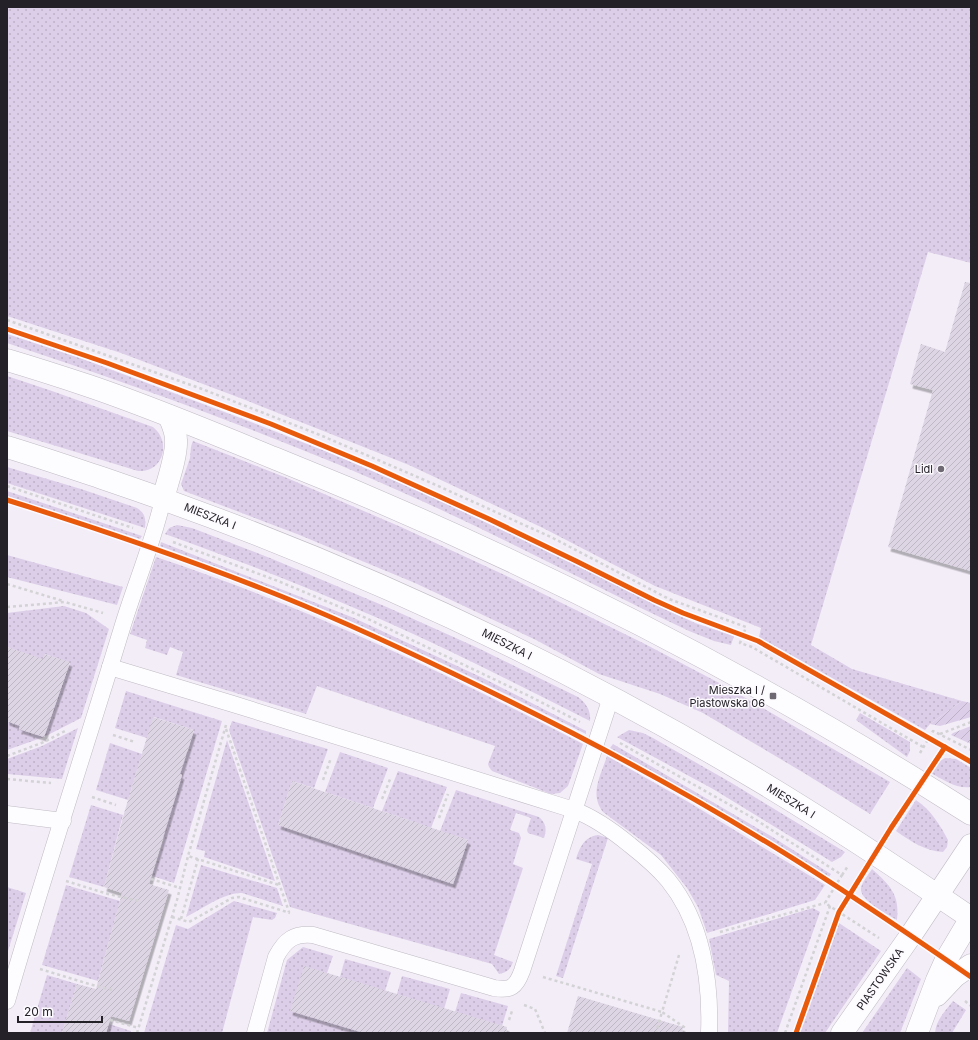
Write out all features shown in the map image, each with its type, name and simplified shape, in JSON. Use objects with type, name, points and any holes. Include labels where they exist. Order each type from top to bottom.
[{"type":"street","points":[[7,360],[90,386],[169,416],[394,507],[508,560],[639,623],[773,696],[886,761],[971,814]]},
{"type":"street","points":[[162,499],[174,457],[176,441],[174,427],[169,416]]},
{"type":"street","name":"MIESZKA I","points":[[7,447],[162,499],[268,538],[423,604],[499,639],[611,697],[735,766],[846,835],[971,918]]},
{"type":"street","name":"PIASTOWSKA","points":[[842,1033],[971,845]]},
{"type":"street","points":[[917,1033],[946,960],[971,918]]},
{"type":"street","points":[[927,1007],[955,976],[971,965]]},
{"type":"lane","points":[[7,1001],[125,619],[154,535],[162,499]]},
{"type":"lane","points":[[110,667],[574,810],[597,820],[615,832],[654,865],[664,876],[692,919],[698,937],[706,974],[709,997],[709,1033]]},
{"type":"lane","points":[[255,1033],[276,957],[282,946],[289,939],[300,936],[313,935],[502,989],[512,988],[516,984],[522,971],[598,732],[611,697]]},
{"type":"lane","points":[[7,814],[62,821]]},
{"type":"path","points":[[7,486],[154,535],[278,581],[366,618],[529,696],[598,732],[753,818],[836,871],[842,876],[826,903],[880,939]]},
{"type":"path","points":[[7,584],[125,619]]},
{"type":"path","points":[[7,607],[65,602]]},
{"type":"path","points":[[737,634],[750,638]]},
{"type":"path","points":[[137,1033],[233,704]]},
{"type":"path","points":[[7,756],[44,742],[95,716]]},
{"type":"path","points":[[939,734],[971,722]]},
{"type":"path","points":[[225,728],[289,912],[300,936]]},
{"type":"path","points":[[923,747],[933,731],[971,750]]},
{"type":"path","points":[[106,733],[135,742]]},
{"type":"path","points":[[923,734],[934,741]]},
{"type":"path","points":[[323,780],[332,754]]},
{"type":"path","points":[[382,799],[393,773]]},
{"type":"path","points":[[7,779],[73,786]]},
{"type":"path","points":[[439,818],[450,791]]},
{"type":"path","points":[[87,796],[116,805]]},
{"type":"path","points":[[188,856],[280,885]]},
{"type":"path","points":[[181,920],[198,860]]},
{"type":"path","points":[[61,879],[108,894],[139,901]]},
{"type":"path","points":[[151,879],[180,888]]},
{"type":"path","points":[[831,882],[843,890]]},
{"type":"path","points":[[172,917],[189,922],[232,898],[239,897],[289,912]]},
{"type":"path","points":[[785,1033],[830,906]]},
{"type":"path","points":[[836,919],[843,906]]},
{"type":"path","points":[[36,965],[47,971],[112,990]]},
{"type":"path","points":[[522,971],[662,1012],[656,1033]]},
{"type":"path","points":[[110,1020],[138,1028]]},
{"type":"shaded area","points":[[7,7],[971,7],[971,263],[928,252],[811,645],[852,669],[962,701],[930,724],[925,730],[759,637],[761,628],[655,586],[543,528],[409,465],[248,401],[121,353],[7,316]]},
{"type":"shaded area","points":[[7,334],[80,358],[330,453],[430,496],[695,623],[734,636],[731,645],[714,641],[689,631],[491,534],[373,479],[218,417],[7,343]]},
{"type":"shaded area","points":[[7,376],[153,427],[159,433],[162,440],[163,448],[159,462],[154,467],[147,470],[138,471],[7,431]]},
{"type":"shaded area","points":[[193,441],[287,478],[401,527],[511,578],[643,643],[725,686],[890,782],[870,814],[703,713],[660,694],[599,674],[536,640],[415,583],[297,534],[184,491],[181,484],[190,458]]},
{"type":"shaded area","points":[[7,467],[81,489],[137,508],[144,516],[145,528],[7,483]]},
{"type":"shaded area","points":[[7,491],[142,536],[140,539],[7,496]]},
{"type":"shaded area","points":[[177,525],[192,528],[270,558],[389,608],[478,648],[578,697],[590,713],[590,721],[459,656],[380,619],[327,596],[165,534],[169,528]]},
{"type":"shaded area","points":[[161,542],[354,618],[483,678],[586,731],[586,734],[473,678],[335,614],[160,546]]},
{"type":"shaded area","points":[[7,555],[123,587],[117,605],[7,577]]},
{"type":"shaded area","points":[[156,557],[266,597],[373,642],[479,692],[583,744],[568,786],[560,793],[551,794],[492,771],[488,764],[495,746],[317,686],[306,714],[176,675],[183,652],[170,647],[167,655],[145,648],[147,640],[130,634]]},
{"type":"shaded area","points":[[64,606],[86,613],[109,629],[81,718],[44,737],[70,663],[45,654],[41,664],[35,657],[7,647],[7,613]]},
{"type":"shaded area","points":[[126,691],[222,721],[174,883],[152,876],[164,838],[157,835],[170,813],[182,775],[176,772],[183,750],[188,751],[194,730],[154,717],[147,738],[115,728]]},
{"type":"shaded area","points":[[962,701],[971,703],[971,717],[940,726],[930,724]]},
{"type":"shaded area","points":[[860,713],[910,742],[910,751],[907,757],[856,720]]},
{"type":"shaded area","points":[[23,717],[19,729],[44,737],[7,750],[7,721],[14,724]]},
{"type":"shaded area","points":[[232,721],[328,749],[314,788],[292,781],[278,825],[453,883],[468,840],[440,831],[456,790],[539,817],[545,826],[544,838],[528,833],[527,830],[531,818],[516,813],[510,830],[519,833],[521,838],[513,864],[523,868],[494,955],[513,962],[509,969],[499,974],[492,964],[290,907],[229,730]]},
{"type":"shaded area","points":[[971,726],[971,744],[951,735],[953,733]]},
{"type":"shaded area","points":[[78,728],[62,779],[7,774],[7,759],[42,746]]},
{"type":"shaded area","points":[[629,730],[643,733],[653,738],[730,782],[845,852],[841,857],[832,862],[713,789],[617,737]]},
{"type":"shaded area","points":[[227,740],[275,881],[204,857],[205,851],[196,849]]},
{"type":"shaded area","points":[[110,743],[142,754],[128,800],[96,790]]},
{"type":"shaded area","points":[[613,744],[771,836],[831,874],[829,877],[721,811],[610,748]]},
{"type":"shaded area","points":[[340,752],[388,768],[373,808],[325,792]]},
{"type":"shaded area","points":[[607,756],[690,803],[825,885],[815,900],[707,933],[698,907],[687,888],[661,855],[603,812],[599,805],[597,791],[599,777]]},
{"type":"shaded area","points":[[945,758],[956,759],[971,768],[971,787],[960,787],[931,773],[940,761]]},
{"type":"shaded area","points":[[398,771],[447,787],[431,828],[382,811]]},
{"type":"shaded area","points":[[916,800],[931,813],[948,840],[947,847],[943,852],[924,848],[896,831]]},
{"type":"shaded area","points":[[91,805],[123,815],[104,887],[69,877]]},
{"type":"shaded area","points":[[598,835],[608,838],[563,978],[556,976],[592,864],[576,859],[583,843],[589,838]]},
{"type":"shaded area","points":[[201,865],[277,888],[283,906],[242,893],[235,893],[221,898],[186,917]]},
{"type":"shaded area","points":[[872,869],[889,886],[895,897],[898,911],[897,920],[874,906],[864,897],[862,893],[861,888],[863,883]]},
{"type":"shaded area","points":[[66,885],[120,901],[98,981],[42,965]]},
{"type":"shaded area","points":[[7,887],[26,893],[8,951],[7,951]]},
{"type":"shaded area","points":[[234,901],[277,913],[275,918],[272,920],[253,917],[222,1033],[144,1033],[176,925],[188,929]]},
{"type":"shaded area","points":[[813,908],[820,912],[777,1033],[728,1033],[729,981],[716,975],[709,939]]},
{"type":"shaded area","points":[[839,923],[881,951],[825,1033],[800,1033]]},
{"type":"shaded area","points":[[303,947],[333,956],[327,973],[364,1033],[267,1033],[287,960]]},
{"type":"shaded area","points":[[345,959],[391,972],[385,991],[340,977]]},
{"type":"shaded area","points":[[907,968],[921,979],[900,1033],[862,1033]]},
{"type":"shaded area","points":[[47,975],[77,984],[62,1033],[30,1033]]},
{"type":"shaded area","points":[[402,976],[450,989],[444,1009],[397,994]]},
{"type":"shaded area","points":[[461,993],[508,1006],[502,1026],[455,1012]]},
{"type":"shaded area","points":[[953,1001],[966,1010],[952,1033],[935,1033],[939,1020]]},
{"type":"shaded area","points":[[109,1024],[131,1031],[131,1033],[106,1033]]},
{"type":"building","name":"Lidl","points":[[965,282],[971,283],[971,571],[888,547],[933,390],[910,384],[921,344],[945,352]]},
{"type":"building","points":[[7,647],[43,659],[44,654],[70,662],[44,737],[19,729],[20,726],[7,721]]},
{"type":"building","points":[[153,717],[194,730],[149,884],[169,890],[129,1021],[111,1016],[106,1033],[62,1033],[77,984],[96,989],[122,893],[104,887]]},
{"type":"building","points":[[292,781],[468,840],[453,884],[278,825]]},
{"type":"building","points":[[304,966],[507,1027],[506,1033],[364,1033],[290,1011]]},
{"type":"building","points":[[578,996],[683,1027],[682,1033],[567,1033]]},
{"type":"cycle path","points":[[7,329],[107,363],[271,424],[372,466],[489,519],[654,600],[683,613],[758,641],[971,762]]},
{"type":"cycle path","points":[[7,500],[136,542],[311,608],[492,692],[609,752],[725,817],[790,856],[894,924],[971,977]]},
{"type":"cycle path","points":[[796,1033],[839,912],[891,828],[945,747]]},
{"type":"place","name":"Lidl","points":[[941,469]]},
{"type":"place","name":"Mieszka I / Piastowska 06","points":[[773,696]]}]
